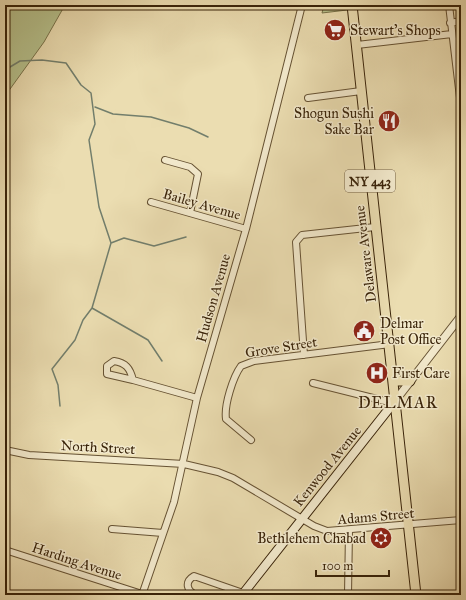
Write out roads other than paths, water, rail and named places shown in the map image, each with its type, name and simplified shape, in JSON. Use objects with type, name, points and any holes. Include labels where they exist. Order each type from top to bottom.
[{"type":"main road","name":"Delaware Avenue","points":[[352,5],[375,227],[390,344],[392,375],[416,595]]},
{"type":"main road","points":[[392,375],[398,381],[410,381]]},
{"type":"main road","name":"Kenwood Avenue","points":[[242,594],[396,401]]},
{"type":"street","name":"Hudson Avenue","points":[[142,594],[186,465],[188,437],[197,398],[246,229],[302,5]]},
{"type":"street","points":[[449,5],[461,106]]},
{"type":"street","points":[[450,23],[461,21]]},
{"type":"street","points":[[357,45],[452,34]]},
{"type":"street","points":[[308,98],[362,91]]},
{"type":"street","points":[[165,160],[190,167],[198,174],[190,212]]},
{"type":"street","name":"Bailey Avenue","points":[[151,202],[246,229]]},
{"type":"street","points":[[304,355],[296,242],[302,235],[375,227]]},
{"type":"street","name":"Kenwood Avenue","points":[[396,401],[461,316]]},
{"type":"street","name":"Grove Street","points":[[251,440],[226,418],[227,402],[238,370],[246,363],[390,344]]},
{"type":"street","points":[[133,380],[197,398]]},
{"type":"street","points":[[313,383],[385,401],[396,401]]},
{"type":"street","name":"North Street","points":[[5,450],[29,455],[186,465]]},
{"type":"street","name":"Adams Street","points":[[186,465],[233,478],[301,519],[327,532],[461,520]]},
{"type":"street","points":[[112,529],[163,533]]},
{"type":"street","points":[[348,595],[349,530]]},
{"type":"street","name":"Harding Avenue","points":[[5,550],[142,594]]},
{"type":"street","points":[[196,595],[187,588],[190,579],[194,576],[242,594]]},
{"type":"waterway","points":[[5,70],[20,61],[42,60],[66,63],[81,85],[91,93],[95,124],[89,140],[99,207],[111,243],[92,308],[148,340],[162,361]]},
{"type":"waterway","points":[[95,107],[113,114],[151,117],[189,128],[208,137]]},
{"type":"waterway","points":[[111,243],[124,238],[154,246],[186,237]]},
{"type":"waterway","points":[[60,406],[58,385],[52,369],[75,340],[83,320],[92,308]]},
{"type":"place","name":"Stewart's Shops","points":[[335,30]]},
{"type":"place","name":"Shogun Sushi Sake Bar","points":[[389,121]]},
{"type":"place","name":"Delmar Post Office","points":[[364,331]]},
{"type":"place","name":"First Care","points":[[377,373]]},
{"type":"place","name":"Bethlehem Chabad","points":[[381,538]]},
{"type":"district","name":"DELMAR","points":[[398,402]]}]
